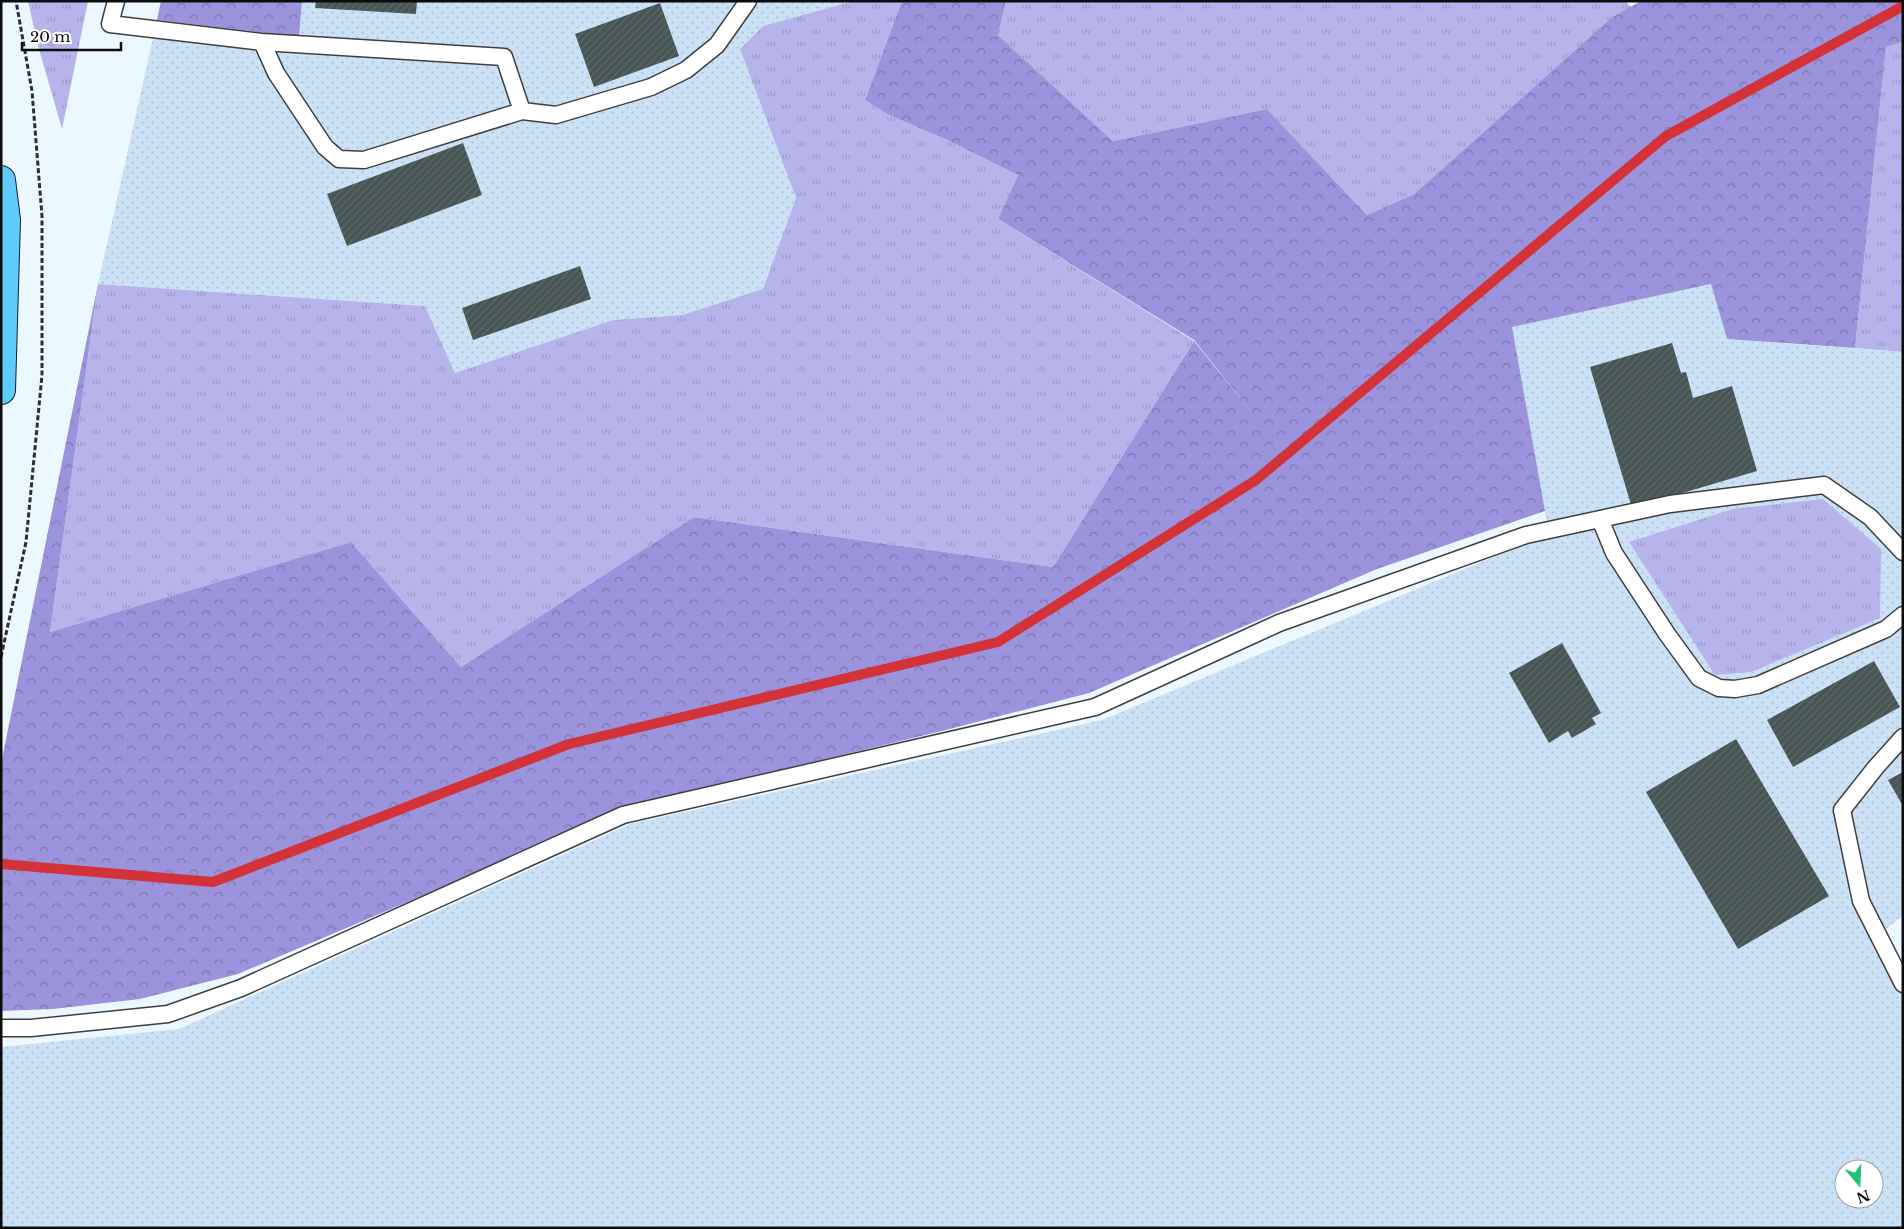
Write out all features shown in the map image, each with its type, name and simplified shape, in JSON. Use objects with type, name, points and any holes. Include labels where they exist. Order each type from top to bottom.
[{"type":"main road","points":[[1,180],[6,220],[1,390]]},
{"type":"lane","points":[[116,1],[110,24],[262,42],[504,57],[522,111]]},
{"type":"lane","points":[[262,42],[276,73],[326,147],[340,159],[364,160],[522,111],[556,115],[651,87],[686,70],[717,45],[748,1]]},
{"type":"lane","points":[[1,1028],[31,1028],[168,1014],[241,988],[623,815],[1095,707],[1278,623],[1526,535],[1670,504],[1824,485],[1870,517],[1903,552]]},
{"type":"lane","points":[[1600,519],[1614,553],[1667,634],[1699,678],[1720,688],[1735,689],[1758,685],[1886,630],[1903,615]]},
{"type":"lane","points":[[1903,737],[1842,810],[1861,901],[1903,984]]},
{"type":"shaded area","points":[[302,1],[853,1],[763,26],[740,49],[796,198],[763,289],[682,315],[613,320],[455,373],[425,306],[98,284],[157,20],[299,37]]},
{"type":"shaded area","points":[[1711,284],[1727,339],[1903,352],[1903,916],[1878,935],[1903,979],[1903,1228],[1,1228],[1,1047],[179,1029],[630,824],[1102,720],[1549,534],[1511,327]]},
{"type":"green space","points":[[28,1],[88,1],[62,129],[37,42]]},
{"type":"green space","points":[[161,1],[302,1],[299,37],[157,20]]},
{"type":"green space","points":[[853,1],[902,1],[865,100],[887,114],[947,140],[1018,175],[998,219],[1194,341],[1053,567],[694,517],[461,667],[351,542],[50,632],[98,284],[425,306],[455,373],[613,320],[682,315],[763,289],[796,198],[740,49],[763,26]]},
{"type":"green space","points":[[902,1],[1006,1],[998,35],[1113,141],[1267,109],[1367,215],[1414,194],[1612,17],[1641,1],[1903,1],[1903,42],[1886,47],[1855,348],[1727,339],[1711,284],[1512,327],[1545,511],[1377,569],[1089,693],[946,730],[636,805],[238,974],[140,999],[53,1009],[1,1011],[1,764],[98,284],[50,632],[351,542],[461,667],[694,517],[1053,567],[1194,341],[1258,420],[1194,340],[998,219],[1018,175],[947,140],[887,114],[865,100]]},
{"type":"green space","points":[[1006,1],[1625,1],[1631,7],[1612,17],[1414,194],[1367,215],[1267,109],[1113,141],[998,35]]},
{"type":"green space","points":[[1903,42],[1903,352],[1855,348],[1886,47]]},
{"type":"green space","points":[[1823,499],[1881,549],[1880,618],[1751,672],[1715,675],[1629,542],[1733,509]]},
{"type":"building","points":[[316,1],[417,1],[416,14],[315,8]]},
{"type":"building","points":[[660,3],[679,56],[594,87],[575,34]]},
{"type":"building","points":[[463,143],[482,195],[347,246],[327,194]]},
{"type":"building","points":[[580,266],[591,299],[473,340],[462,308]]},
{"type":"building","points":[[1672,343],[1681,373],[1686,372],[1693,398],[1732,386],[1757,471],[1632,508],[1590,367]]},
{"type":"building","points":[[1562,643],[1601,713],[1592,718],[1596,724],[1572,738],[1568,731],[1549,743],[1509,673]]},
{"type":"building","points":[[1874,661],[1900,707],[1793,767],[1767,720]]},
{"type":"building","points":[[1736,739],[1829,896],[1738,949],[1646,792]]},
{"type":"building","points":[[1903,772],[1903,806],[1888,780]]},
{"type":"waterway","points":[[1,864],[213,882],[569,744],[998,642],[1256,480],[1666,136],[1903,6]]}]
